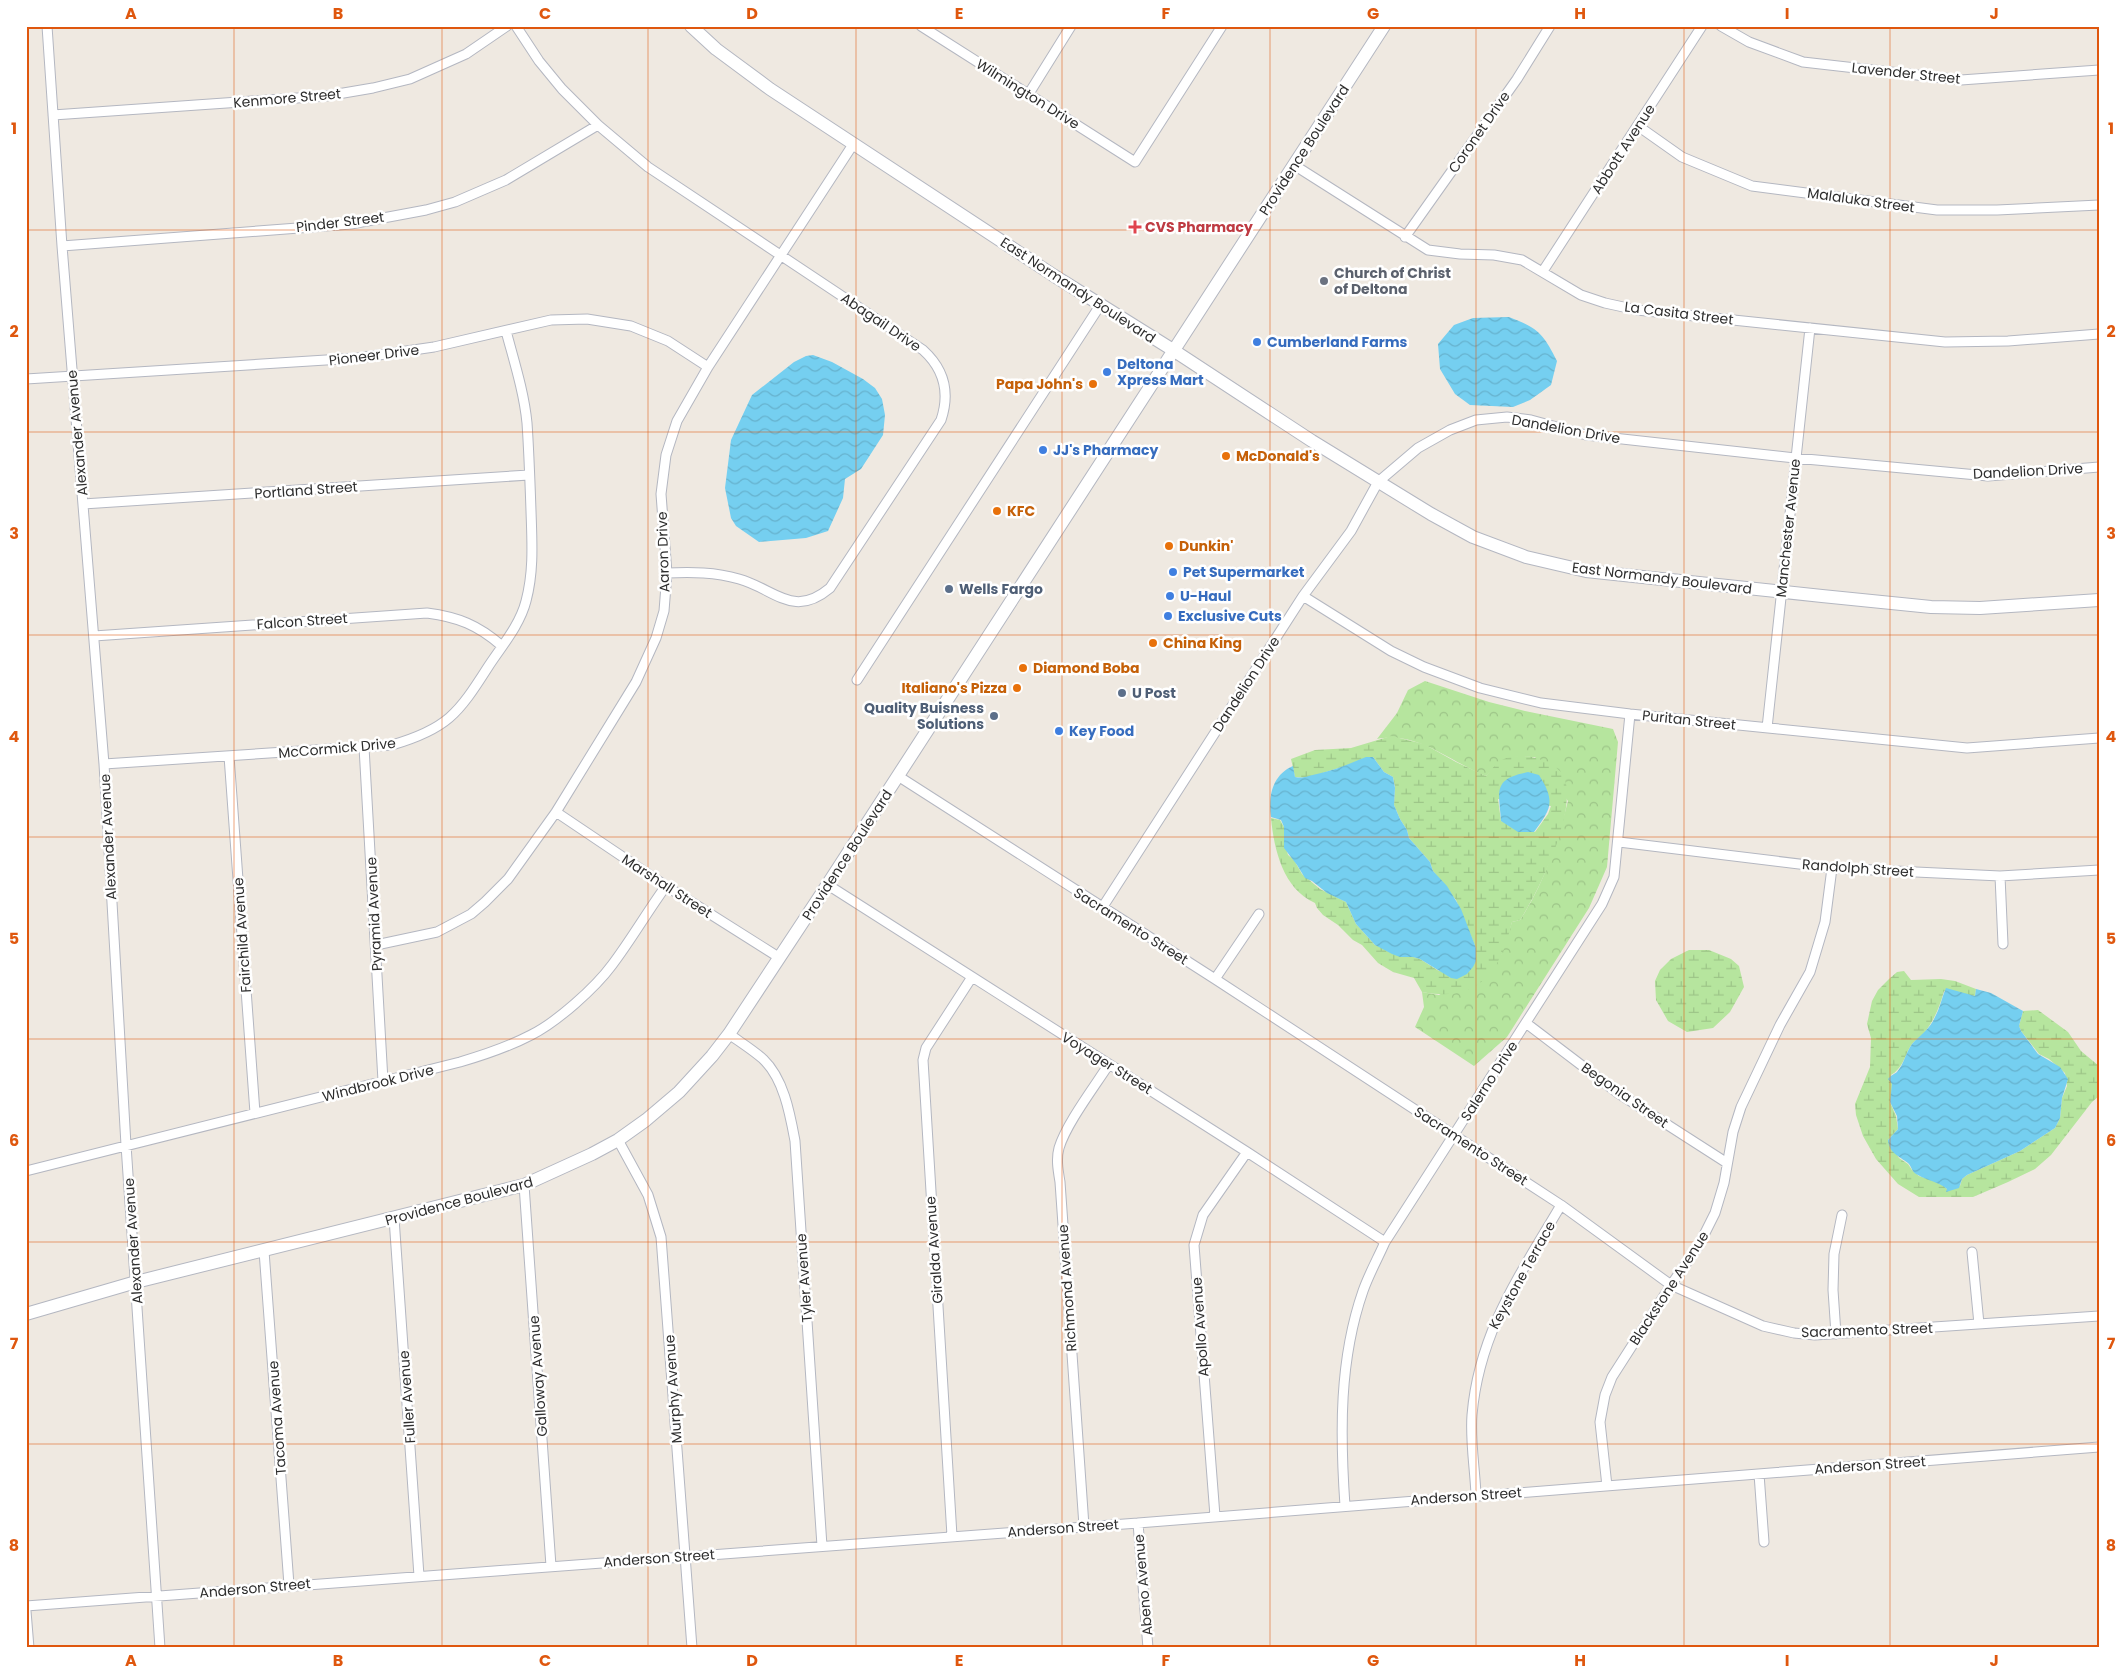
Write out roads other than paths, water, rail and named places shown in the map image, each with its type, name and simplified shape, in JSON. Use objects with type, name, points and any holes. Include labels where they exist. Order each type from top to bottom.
[{"type":"main road","name":"East Normandy Boulevard","points":[[691,26],[716,49],[770,89],[1378,482],[1473,537],[1526,557],[1586,571],[1931,607],[1970,608],[2099,600]]},
{"type":"main road","name":"Providence Boulevard","points":[[26,1314],[136,1282],[524,1185],[618,1140],[680,1092],[729,1034],[780,958],[1384,26]]},
{"type":"street","name":"Alexander Avenue","points":[[48,26],[62,246],[104,764],[126,1145],[160,1648]]},
{"type":"street","name":"Kenmore Street","points":[[53,115],[326,96],[372,88],[410,79],[466,54],[507,26]]},
{"type":"street","name":"Abagail Drive","points":[[516,26],[539,61],[562,89],[598,125],[648,167],[929,355],[934,360],[945,383],[946,406],[941,420],[830,588],[820,596],[804,602],[791,602],[733,578],[709,572],[667,573]]},
{"type":"street","name":"Wilmington Drive","points":[[921,26],[1135,162],[1222,26]]},
{"type":"street","points":[[1028,95],[1071,26]]},
{"type":"street","name":"Coronet Drive","points":[[1405,237],[1517,79],[1550,26]]},
{"type":"street","name":"Abbott Avenue","points":[[1544,271],[1702,26]]},
{"type":"street","name":"Lavender Street","points":[[1721,26],[1749,42],[1803,62],[1961,80],[2099,70]]},
{"type":"street","name":"Pinder Street","points":[[62,246],[351,224],[426,210],[455,202],[506,180],[598,125]]},
{"type":"street","name":"Malaluka Street","points":[[1638,126],[1682,157],[1752,186],[1936,210],[1997,210],[2099,205]]},
{"type":"street","name":"Aaron Drive","points":[[376,945],[437,932],[471,914],[486,902],[508,879],[556,812],[636,682],[656,638],[664,611],[667,573],[661,494],[666,455],[678,421],[708,367],[854,143]]},
{"type":"street","name":"La Casita Street","points":[[1294,165],[1428,250],[1460,254],[1494,255],[1522,260],[1581,294],[1605,304],[1637,310],[1944,342],[2008,341],[2099,334]]},
{"type":"street","points":[[857,680],[1101,304]]},
{"type":"street","name":"Pioneer Drive","points":[[26,379],[358,358],[434,347],[551,320],[587,319],[631,326],[668,341],[708,367]]},
{"type":"street","name":"Manchester Avenue","points":[[1766,728],[1810,328]]},
{"type":"street","name":"McCormick Drive","points":[[104,764],[392,745],[420,736],[439,726],[451,717],[468,699],[518,620],[526,603],[533,570],[527,422],[523,397],[506,331]]},
{"type":"street","name":"Dandelion Drive","points":[[1102,908],[1303,596],[1351,531],[1378,482],[1418,448],[1450,430],[1476,420],[1507,418],[1531,420],[1586,435],[1795,458],[1988,476],[2099,467]]},
{"type":"street","name":"Portland Street","points":[[83,504],[529,475]]},
{"type":"street","name":"Puritan Street","points":[[1303,596],[1391,651],[1424,667],[1480,688],[1541,703],[1630,714],[1967,748],[2099,738]]},
{"type":"street","name":"Falcon Street","points":[[94,636],[427,613],[450,616],[466,621],[490,635],[502,646]]},
{"type":"street","name":"Salerno Drive","points":[[1345,1506],[1341,1412],[1354,1322],[1364,1290],[1385,1242],[1602,904],[1614,877],[1619,842],[1630,714]]},
{"type":"street","name":"Pyramid Avenue","points":[[364,747],[383,1081]]},
{"type":"street","name":"Fairchild Avenue","points":[[229,756],[255,1113]]},
{"type":"street","name":"Sacramento Street","points":[[898,776],[1215,979],[1562,1205],[1671,1285],[1762,1326],[1794,1333],[1836,1334],[2099,1316]]},
{"type":"street","name":"Marshall Street","points":[[556,812],[666,886],[780,958]]},
{"type":"street","name":"Randolph Street","points":[[1619,842],[1832,868],[2000,876],[2099,870]]},
{"type":"street","name":"Blackstone Avenue","points":[[1607,1486],[1600,1422],[1605,1395],[1612,1377],[1671,1285],[1700,1245],[1715,1213],[1724,1183],[1733,1132],[1741,1107],[1780,1025],[1810,972],[1825,922],[1832,868]]},
{"type":"street","points":[[2000,876],[2003,944]]},
{"type":"street","name":"Voyager Street","points":[[828,885],[1385,1242]]},
{"type":"street","name":"Windbrook Drive","points":[[26,1171],[492,1053],[533,1034],[568,1009],[596,984],[612,965],[666,886]]},
{"type":"street","points":[[1215,979],[1259,914]]},
{"type":"street","name":"Giralda Avenue","points":[[952,1536],[923,1060],[926,1048],[972,977]]},
{"type":"street","name":"Begonia Street","points":[[1526,1023],[1618,1093],[1727,1163]]},
{"type":"street","name":"Tyler Avenue","points":[[729,1034],[764,1060],[777,1080],[788,1108],[795,1141],[822,1546]]},
{"type":"street","name":"Richmond Avenue","points":[[1084,1526],[1060,1182],[1057,1166],[1059,1148],[1064,1135],[1109,1064]]},
{"type":"street","name":"Murphy Avenue","points":[[618,1140],[648,1195],[657,1218],[661,1237],[692,1648]]},
{"type":"street","name":"Apollo Avenue","points":[[1215,1516],[1194,1245],[1196,1233],[1203,1215],[1247,1152]]},
{"type":"street","name":"Galloway Avenue","points":[[524,1185],[551,1566]]},
{"type":"street","name":"Keystone Terrace","points":[[1476,1495],[1472,1418],[1477,1373],[1491,1331],[1504,1302],[1562,1205]]},
{"type":"street","points":[[1836,1334],[1833,1290],[1834,1254],[1842,1215]]},
{"type":"street","name":"Fuller Avenue","points":[[394,1218],[419,1576]]},
{"type":"street","name":"Tacoma Avenue","points":[[264,1251],[289,1585]]},
{"type":"street","points":[[1972,1252],[1980,1324]]},
{"type":"street","name":"Anderson Street","points":[[26,1606],[1138,1523],[2099,1447]]},
{"type":"street","points":[[1759,1474],[1764,1542]]},
{"type":"street","name":"Abeno Avenue","points":[[1138,1523],[1148,1648]]},
{"type":"street","points":[[26,1611],[29,1648]]},
{"type":"water","points":[[1509,317],[1533,328],[1548,344],[1557,361],[1551,385],[1530,400],[1513,407],[1470,405],[1455,394],[1440,369],[1438,344],[1454,325],[1473,318]]},
{"type":"water","points":[[813,355],[832,362],[875,388],[882,399],[885,415],[883,435],[861,469],[845,479],[843,498],[828,531],[806,538],[759,542],[736,526],[731,518],[725,488],[731,440],[752,395],[794,362]]},
{"type":"water","points":[[1366,757],[1373,757],[1384,772],[1393,777],[1395,788],[1394,805],[1409,838],[1430,862],[1433,871],[1447,886],[1461,909],[1476,948],[1476,961],[1467,974],[1457,979],[1451,978],[1420,959],[1400,957],[1375,945],[1356,924],[1346,902],[1327,893],[1305,878],[1284,848],[1284,827],[1281,820],[1271,817],[1270,802],[1273,787],[1280,775],[1286,770],[1293,766],[1295,777],[1304,777],[1336,769]]},
{"type":"water","points":[[1528,772],[1539,775],[1544,784],[1548,792],[1548,811],[1534,832],[1518,832],[1501,821],[1500,788],[1508,778]]},
{"type":"water","points":[[1946,988],[1975,996],[1976,989],[1991,993],[2023,1011],[2019,1026],[2021,1031],[2038,1054],[2060,1067],[2068,1079],[2062,1098],[2060,1118],[2055,1128],[2020,1151],[1967,1175],[1962,1179],[1959,1188],[1946,1192],[1947,1189],[1943,1186],[1916,1174],[1908,1163],[1890,1148],[1888,1140],[1898,1129],[1897,1116],[1890,1102],[1892,1084],[1888,1079],[1897,1072],[1912,1044],[1933,1021]]},
{"type":"place","name":"CVS Pharmacy","points":[[1135,227]]},
{"type":"place","name":"Church of Christ of Deltona","points":[[1324,281]]},
{"type":"place","name":"Cumberland Farms","points":[[1257,342]]},
{"type":"place","name":"Deltona Xpress Mart","points":[[1107,372]]},
{"type":"place","name":"Papa John's","points":[[1093,384]]},
{"type":"place","name":"JJ's Pharmacy","points":[[1043,450]]},
{"type":"place","name":"McDonald's","points":[[1226,456]]},
{"type":"place","name":"KFC","points":[[997,511]]},
{"type":"place","name":"Dunkin'","points":[[1169,546]]},
{"type":"place","name":"Pet Supermarket","points":[[1173,572]]},
{"type":"place","name":"Wells Fargo","points":[[949,589]]},
{"type":"place","name":"U-Haul","points":[[1170,596]]},
{"type":"place","name":"Exclusive Cuts","points":[[1168,616]]},
{"type":"place","name":"China King","points":[[1153,643]]},
{"type":"place","name":"Diamond Boba","points":[[1023,668]]},
{"type":"place","name":"Italiano's Pizza","points":[[1017,688]]},
{"type":"place","name":"U Post","points":[[1122,693]]},
{"type":"place","name":"Quality Buisness Solutions","points":[[994,716]]},
{"type":"place","name":"Key Food","points":[[1059,731]]}]
